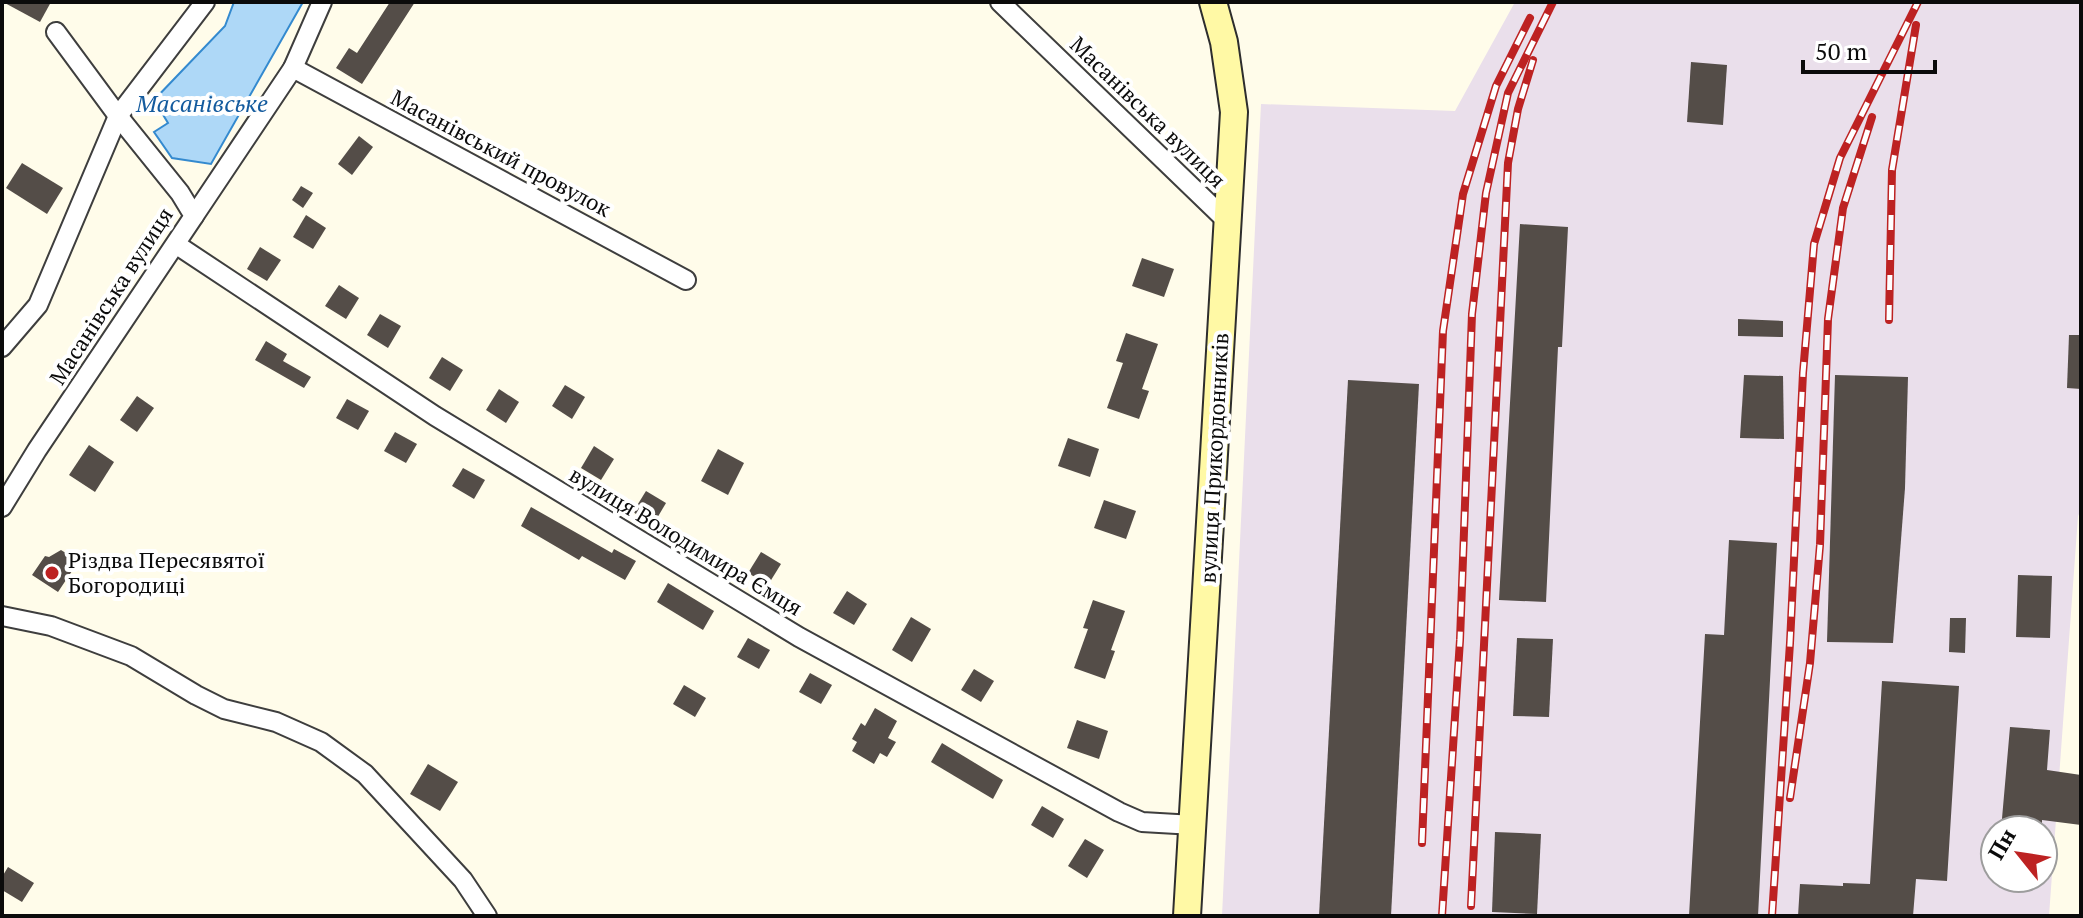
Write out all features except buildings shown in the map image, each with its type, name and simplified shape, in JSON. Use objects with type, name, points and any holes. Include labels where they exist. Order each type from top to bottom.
[{"type":"street","points":[[2,347],[38,305],[118,116],[205,2]]},
{"type":"street","points":[[194,216],[293,68],[322,2]]},
{"type":"street","name":"Масанівська вулиця","points":[[1000,2],[1228,222]]},
{"type":"street","name":"вулиця Прикордонників","points":[[1187,916],[1234,112],[1224,42],[1213,2]]},
{"type":"street","name":"Масанівська вулиця","points":[[2,507],[194,216],[180,193],[56,32]]},
{"type":"street","name":"Масанівський провулок","points":[[293,68],[686,280]]},
{"type":"street","name":"вулиця Володимира Ємця","points":[[177,245],[435,416],[799,637],[1119,812],[1142,822],[1194,825]]},
{"type":"street","points":[[2,616],[51,626],[131,656],[224,709],[276,722],[321,742],[365,774],[463,880],[487,916]]},
{"type":"shaded area","points":[[1515,2],[2081,2],[2081,510],[2078,516],[2056,814],[1979,814],[1979,894],[2051,894],[2049,916],[1222,916],[1261,104],[1455,111]]},
{"type":"water","name":"Масанівське","points":[[234,2],[303,2],[211,164],[172,158],[154,132],[168,123],[154,100],[225,26]]},
{"type":"railway","points":[[1442,916],[1460,640],[1472,314],[1486,193],[1508,93],[1553,2]]},
{"type":"railway","points":[[1772,916],[1790,643],[1803,373],[1814,244],[1840,158],[1918,2]]},
{"type":"railway","points":[[1422,843],[1443,331],[1463,194],[1496,86],[1530,18]]},
{"type":"railway","points":[[1889,320],[1892,170],[1916,25]]},
{"type":"railway","points":[[1471,906],[1508,163],[1518,109],[1533,60]]},
{"type":"railway","points":[[1790,798],[1810,663],[1820,545],[1828,319],[1843,208],[1872,117]]},
{"type":"place","name":"Різдва Пересявятої Богородиці","points":[[52,573]]}]
